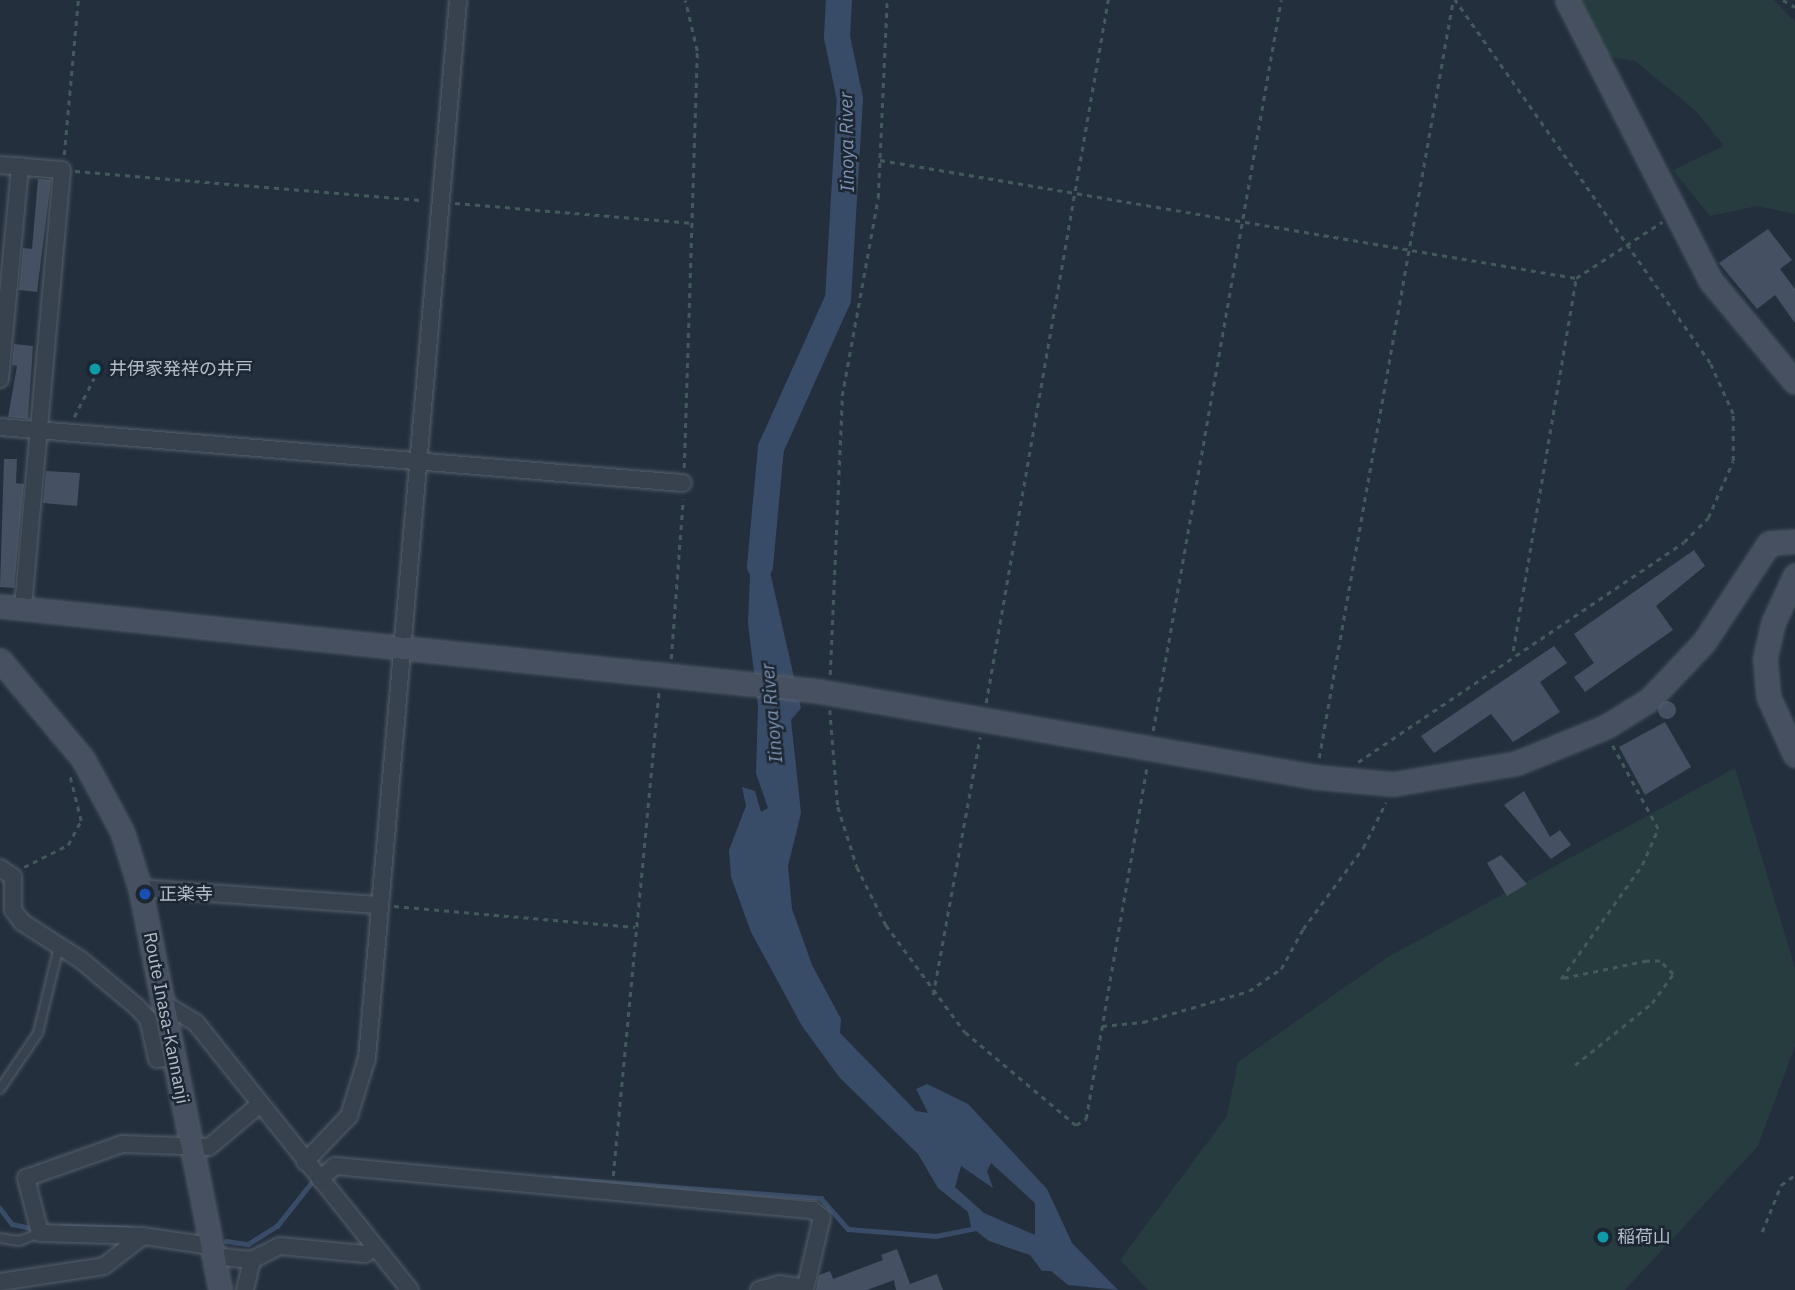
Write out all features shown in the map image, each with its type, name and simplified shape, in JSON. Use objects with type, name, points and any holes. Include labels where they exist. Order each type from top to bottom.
[{"type":"street","points":[[305,1162],[349,1116],[365,1074],[458,0]]},
{"type":"street","points":[[1567,0],[1674,214],[1711,281],[1795,382]]},
{"type":"street","points":[[0,165],[62,170],[23,610]]},
{"type":"street","points":[[0,379],[6,245],[20,166]]},
{"type":"street","points":[[0,427],[683,483]]},
{"type":"street","points":[[0,606],[676,673],[824,692],[1150,746],[1316,777],[1393,784],[1517,763],[1607,726],[1649,701],[1704,642],[1769,543],[1795,541]]},
{"type":"street","points":[[1795,575],[1773,623],[1765,659],[1768,696],[1795,755]]},
{"type":"street","name":"Route Inasa-Kannanji","points":[[0,660],[103,790],[140,888],[220,1290]]},
{"type":"street","points":[[4,870],[13,877],[13,910],[148,1018],[157,1059],[174,1057]]},
{"type":"street","points":[[140,888],[379,905]]},
{"type":"street","points":[[163,1003],[196,1023],[410,1290]]},
{"type":"street","points":[[260,1104],[209,1147],[192,1150],[122,1144],[33,1171],[26,1178],[40,1233],[143,1236],[252,1260],[280,1246],[365,1254],[376,1247]]},
{"type":"street","points":[[320,1179],[335,1166],[813,1210],[822,1217],[804,1289],[780,1284],[760,1290]]},
{"type":"street","points":[[0,1282],[104,1266],[143,1236]]},
{"type":"street","points":[[245,1290],[252,1260]]},
{"type":"lane","points":[[0,1089],[38,1033],[59,946]]},
{"type":"lane","points":[[0,1238],[19,1241],[40,1233]]},
{"type":"path","points":[[78,0],[62,170],[693,223]]},
{"type":"path","points":[[612,1190],[653,726],[676,673],[693,223],[696,51],[685,0]]},
{"type":"path","points":[[887,0],[880,160],[842,396],[824,692],[836,795],[857,867],[886,925],[933,995],[965,1032],[1076,1125],[1086,1119],[1281,0]]},
{"type":"path","points":[[933,995],[1108,0]]},
{"type":"path","points":[[1342,780],[1364,757],[1513,652],[1684,541],[1708,518],[1733,461],[1733,414],[1724,386],[1454,0]]},
{"type":"path","points":[[1316,777],[1454,0]]},
{"type":"path","points":[[1783,0],[1795,7]]},
{"type":"path","points":[[880,160],[1576,278],[1674,214]]},
{"type":"path","points":[[1513,652],[1576,278]]},
{"type":"path","points":[[66,433],[94,377]]},
{"type":"path","points":[[1575,1065],[1652,1003],[1673,974],[1660,961],[1647,961],[1561,979],[1642,865],[1658,829],[1614,755],[1607,726]]},
{"type":"path","points":[[4,870],[68,845],[81,821],[68,772],[82,784]]},
{"type":"path","points":[[1102,1026],[1143,1022],[1249,991],[1281,969],[1303,929],[1363,848],[1393,784]]},
{"type":"path","points":[[379,905],[635,927]]},
{"type":"path","points":[[1762,1232],[1781,1185],[1795,1175]]},
{"type":"green space","points":[[1576,0],[1774,0],[1795,22],[1795,214],[1757,206],[1710,216],[1673,170],[1724,146],[1696,111],[1635,61],[1610,57]]},
{"type":"green space","points":[[1735,768],[1795,968],[1795,1046],[1758,1146],[1625,1290],[1148,1290],[1120,1260],[1227,1116],[1238,1062],[1388,957]]},
{"type":"water","points":[[752,530],[769,531],[765,550],[801,708],[791,720],[801,813],[788,866],[792,909],[812,965],[841,1019],[840,1033],[916,1111],[928,1113],[916,1089],[927,1084],[968,1104],[1047,1189],[1072,1243],[1118,1290],[1068,1285],[1051,1271],[1042,1271],[1030,1255],[989,1241],[971,1227],[968,1212],[938,1188],[918,1154],[840,1078],[802,1026],[751,932],[731,877],[729,850],[746,806],[742,787],[755,791],[761,812],[768,808],[756,773],[758,706],[748,623]],"holes":[[[991,1163],[1035,1203],[1035,1235],[984,1213],[955,1187],[961,1166],[993,1188],[987,1171]]]},
{"type":"building","points":[[38,179],[51,180],[37,292],[19,290],[23,248],[32,249]]},
{"type":"building","points":[[1768,229],[1792,260],[1780,269],[1795,289],[1795,323],[1775,295],[1757,309],[1719,263]]},
{"type":"building","points":[[14,344],[33,346],[28,419],[8,417],[17,366],[12,365]]},
{"type":"building","points":[[4,459],[17,459],[16,483],[24,484],[14,588],[0,587]]},
{"type":"building","points":[[46,471],[80,473],[77,506],[43,503]]},
{"type":"building","points":[[1694,550],[1705,566],[1656,606],[1673,630],[1585,692],[1574,677],[1594,663],[1574,634]]},
{"type":"building","points":[[1554,646],[1567,663],[1540,682],[1560,712],[1513,742],[1491,714],[1434,753],[1421,736]]},
{"type":"building","points":[[1663,701],[1671,701],[1676,710],[1674,717],[1663,719],[1658,714],[1658,706]]},
{"type":"building","points":[[1665,722],[1691,767],[1645,795],[1619,747]]},
{"type":"building","points":[[1524,791],[1550,837],[1560,830],[1571,845],[1551,859],[1504,805]]},
{"type":"building","points":[[1501,855],[1527,884],[1507,896],[1487,863]]},
{"type":"building","points":[[897,1249],[910,1284],[937,1274],[943,1290],[896,1290],[894,1280],[867,1290],[816,1290],[819,1275],[830,1271],[833,1279],[883,1260],[881,1255]]},
{"type":"waterway","name":"Iinoya River","points":[[760,566],[771,448],[838,299],[850,99],[837,37],[839,0]]},
{"type":"waterway","points":[[226,1241],[248,1244],[277,1226],[315,1178]]},
{"type":"waterway","points":[[554,1178],[821,1198],[848,1229],[936,1236],[976,1228]]},
{"type":"waterway","points":[[0,1208],[12,1224],[35,1229]]},
{"type":"waterway","points":[[61,1226],[129,1228]]},
{"type":"place","name":"井伊家発祥の井戸","points":[[95,369]]},
{"type":"place","name":"正楽寺","points":[[145,894]]},
{"type":"place","name":"稲荷山","points":[[1603,1237]]}]
